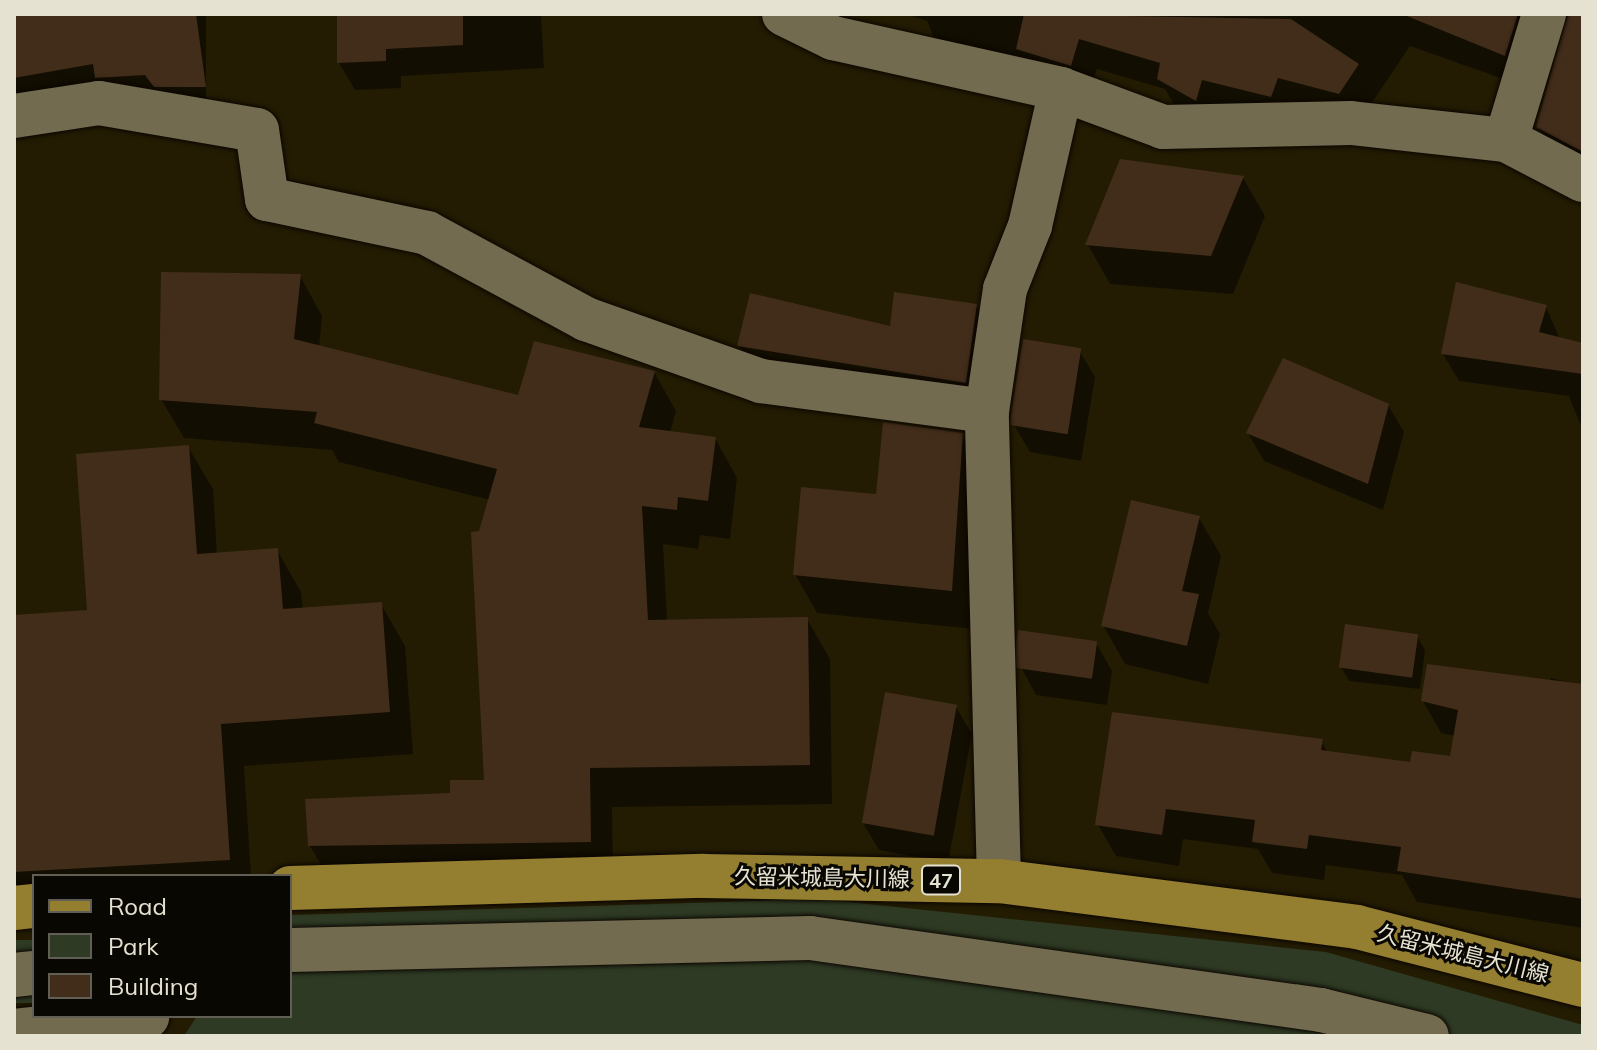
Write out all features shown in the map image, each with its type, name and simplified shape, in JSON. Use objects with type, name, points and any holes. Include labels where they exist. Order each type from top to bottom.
[{"type":"main road","name":"久留米城島大川線","points":[[292,888],[703,876],[999,881],[1357,927],[1583,985]]},
{"type":"street","points":[[784,14],[833,38],[1061,89],[1163,127],[1351,123],[1506,140],[1583,180]]},
{"type":"street","points":[[1506,140],[1544,14]]},
{"type":"street","points":[[999,881],[987,411],[1005,289],[1030,226],[1061,89]]},
{"type":"street","points":[[14,116],[99,103],[257,130],[267,199],[427,233],[586,319],[761,381],[987,411]]},
{"type":"street","points":[[292,950],[810,938],[1321,1010],[1427,1036]]},
{"type":"street","points":[[14,1031],[138,1018]]},
{"type":"green space","points":[[820,899],[1326,952],[1583,1025],[1583,1036],[184,1036],[196,1018],[292,1018],[292,915]]},
{"type":"green space","points":[[14,940],[32,940],[32,1003],[14,1003]]},
{"type":"building","points":[[14,14],[196,14],[206,87],[154,87],[145,75],[95,78],[93,64],[14,78]]},
{"type":"building","points":[[337,14],[463,14],[463,45],[386,49],[386,61],[337,63]]},
{"type":"building","points":[[1024,14],[1291,19],[1359,64],[1339,94],[1278,78],[1271,97],[1202,80],[1196,101],[1157,79],[1160,63],[1079,39],[1071,66],[1016,49]]},
{"type":"building","points":[[1402,14],[1518,14],[1505,56]]},
{"type":"building","points":[[1568,14],[1583,14],[1583,152],[1536,127]]},
{"type":"building","points":[[1120,159],[1244,176],[1211,256],[1085,245]]},
{"type":"building","points":[[161,272],[301,274],[294,339],[518,395],[534,341],[655,371],[639,427],[716,437],[708,501],[678,497],[677,510],[642,506],[648,620],[808,617],[810,765],[590,768],[591,842],[308,846],[305,799],[450,793],[450,780],[484,780],[471,532],[479,531],[497,469],[314,423],[317,412],[159,400]]},
{"type":"building","points":[[1456,282],[1547,305],[1539,332],[1583,343],[1583,374],[1441,354]]},
{"type":"building","points":[[894,292],[977,304],[966,383],[737,346],[750,293],[890,326]]},
{"type":"building","points":[[1023,339],[1081,348],[1068,434],[1009,425]]},
{"type":"building","points":[[1283,358],[1389,404],[1368,484],[1246,433]]},
{"type":"building","points":[[883,422],[963,433],[952,591],[793,575],[801,487],[876,494]]},
{"type":"building","points":[[189,445],[197,554],[278,548],[283,609],[382,602],[390,712],[221,724],[230,860],[14,872],[14,615],[87,610],[76,454]]},
{"type":"building","points":[[1131,500],[1200,516],[1182,591],[1199,594],[1187,646],[1101,626]]},
{"type":"building","points":[[1345,624],[1418,634],[1412,678],[1339,668]]},
{"type":"building","points":[[1018,630],[1097,641],[1092,679],[1013,668]]},
{"type":"building","points":[[1427,664],[1583,684],[1583,899],[1397,871],[1401,847],[1309,835],[1307,849],[1252,842],[1255,820],[1166,809],[1162,835],[1095,825],[1112,712],[1323,739],[1321,750],[1410,762],[1412,751],[1450,756],[1458,710],[1421,701]]},
{"type":"building","points":[[885,692],[957,705],[934,836],[862,823]]}]
